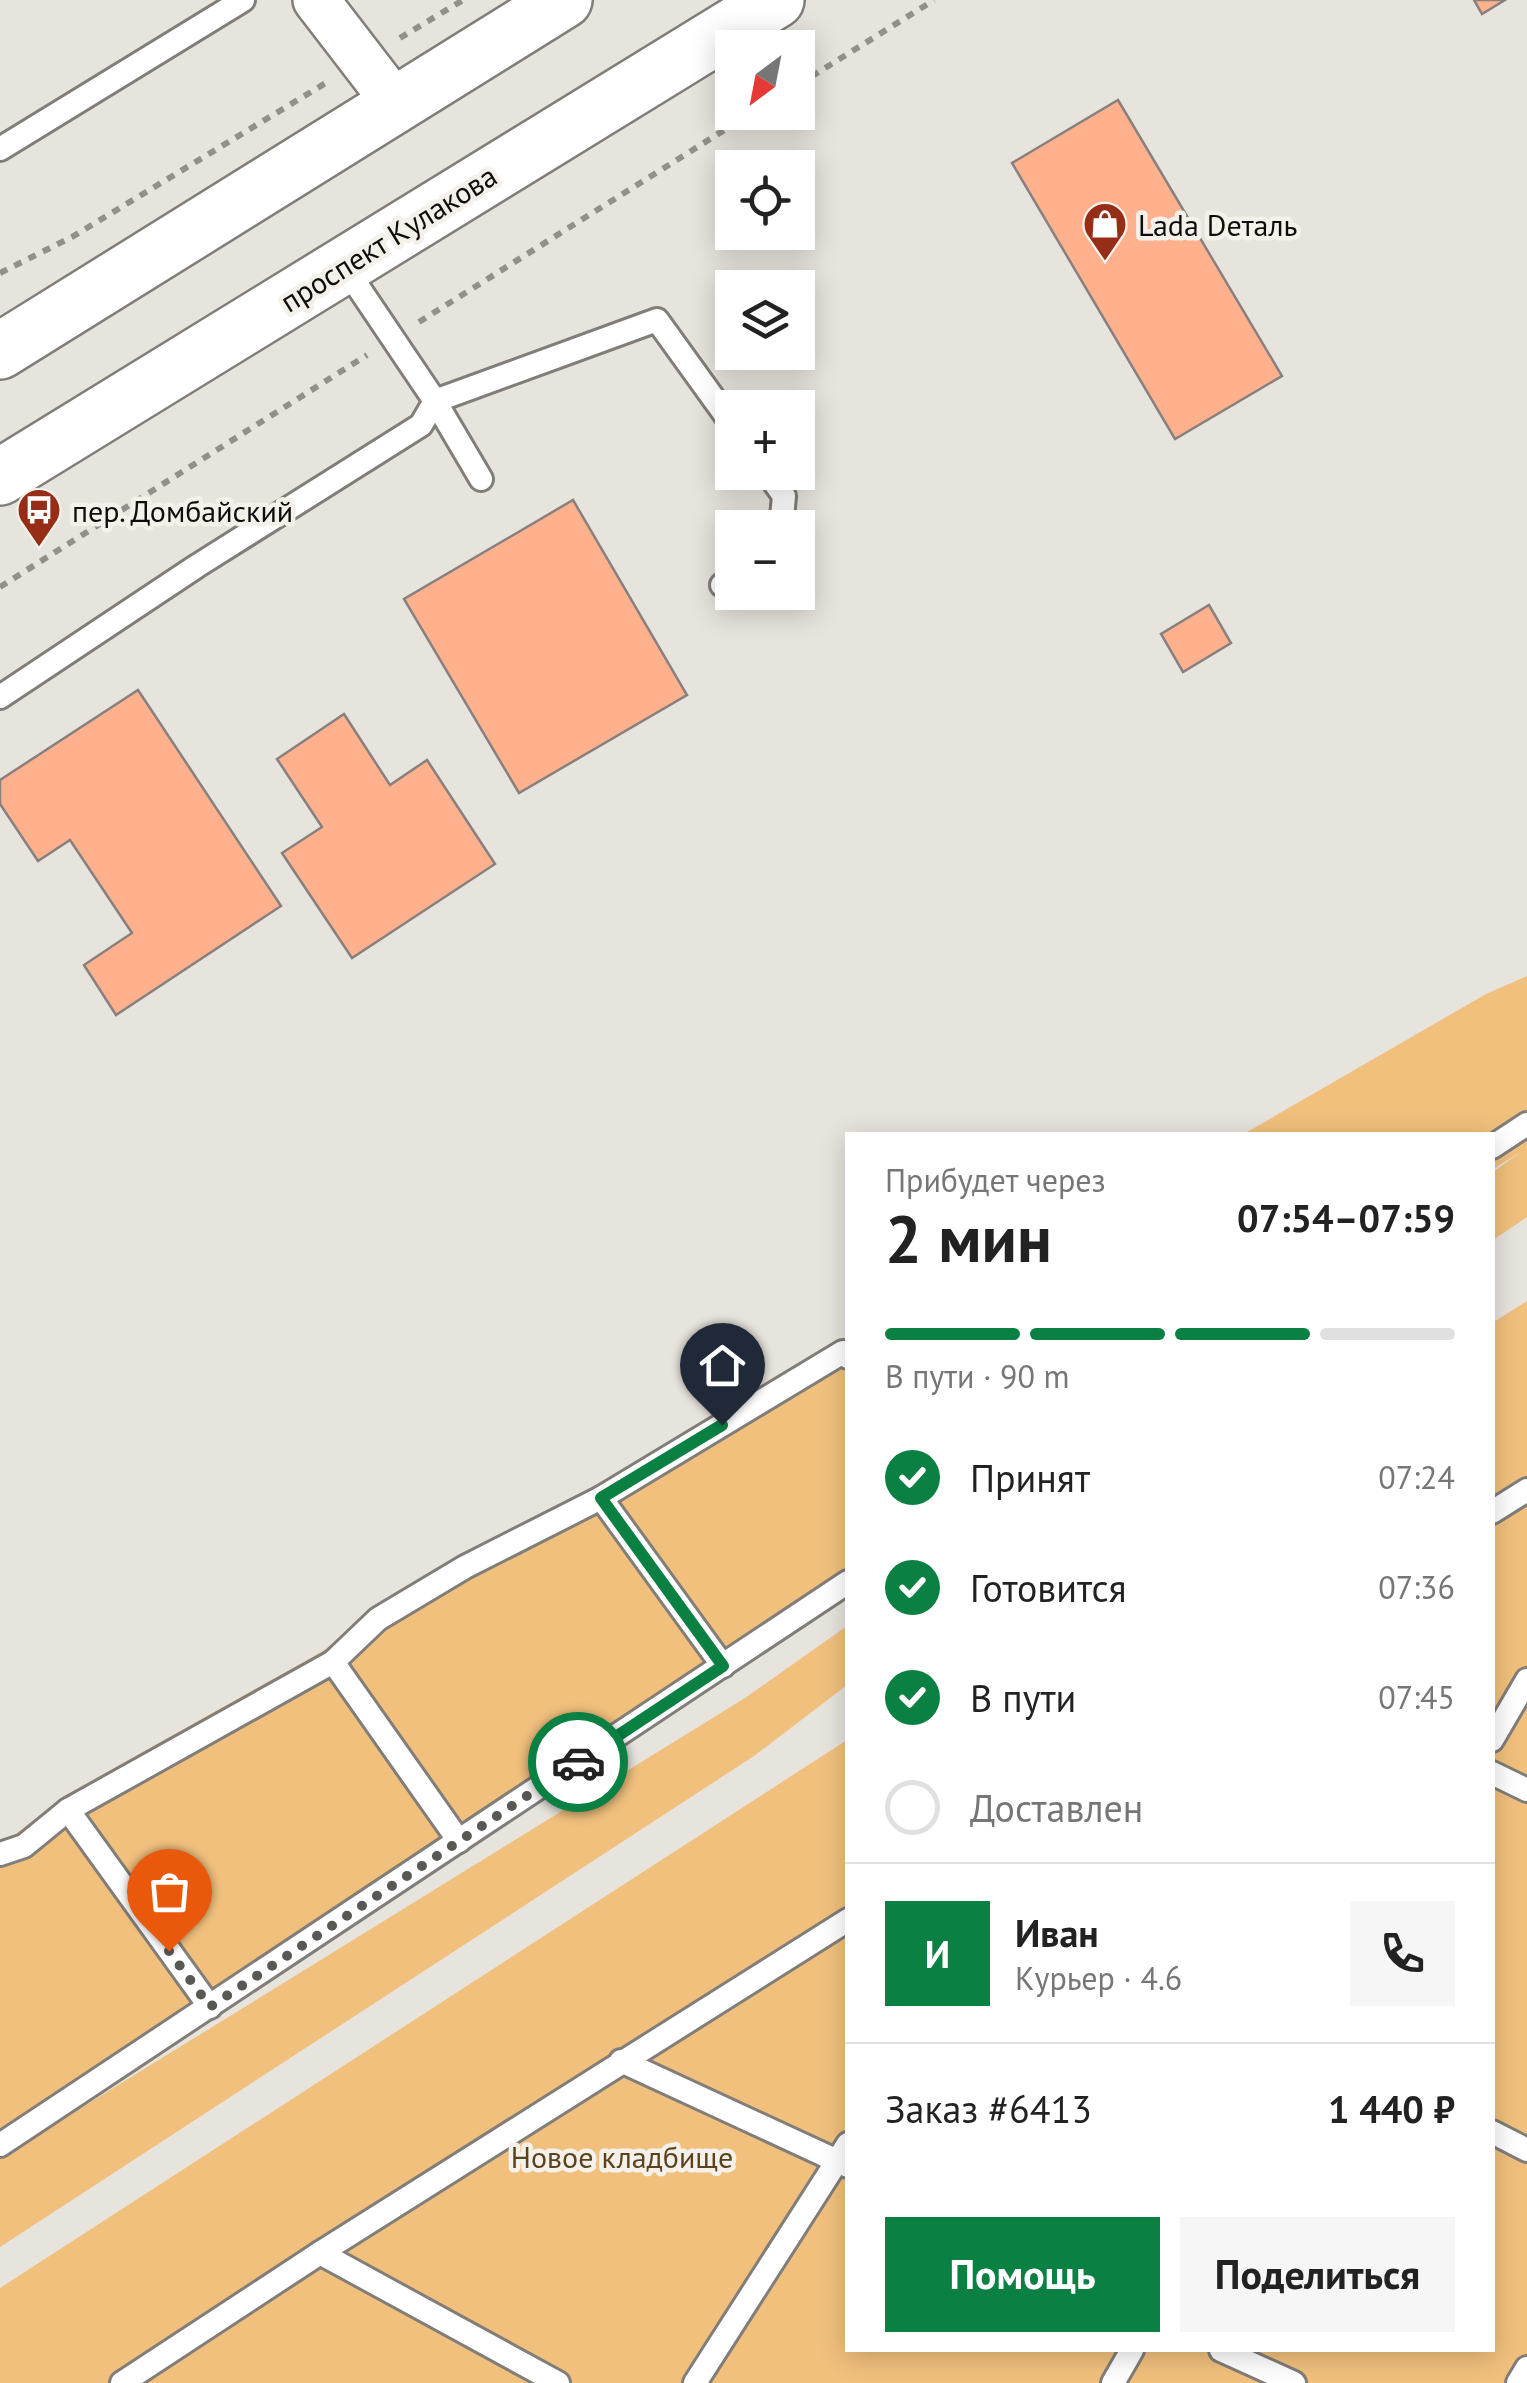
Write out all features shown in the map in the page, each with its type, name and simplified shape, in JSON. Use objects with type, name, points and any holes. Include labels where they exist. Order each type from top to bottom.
[{"type":"main road","points":[[0,351],[564,0]]},
{"type":"main road","name":"проспект Кулакова","points":[[0,476],[776,0]]},
{"type":"street","points":[[316,0],[396,104]]},
{"type":"lane","points":[[0,149],[243,0]]},
{"type":"lane","points":[[344,266],[435,402],[480,478]]},
{"type":"lane","points":[[0,697],[197,566],[421,425],[435,402],[658,320],[715,400]]},
{"type":"lane","points":[[1495,1145],[1527,1124]]},
{"type":"lane","points":[[0,1854],[24,1846],[68,1810],[333,1662],[378,1619],[465,1568],[601,1498],[845,1354]]},
{"type":"lane","points":[[1495,1510],[1527,1490]]},
{"type":"lane","points":[[601,1498],[723,1666]]},
{"type":"lane","points":[[0,2145],[845,1584]]},
{"type":"lane","points":[[333,1662],[459,1841]]},
{"type":"lane","points":[[1495,1735],[1527,1680]]},
{"type":"lane","points":[[1495,1774],[1527,1790]]},
{"type":"lane","points":[[68,1810],[210,2007]]},
{"type":"lane","points":[[122,2383],[320,2252],[845,1922]]},
{"type":"lane","points":[[621,2061],[844,2157],[695,2383]]},
{"type":"lane","points":[[1495,2134],[1527,2150]]},
{"type":"lane","points":[[320,2252],[558,2383]]},
{"type":"lane","points":[[1113,2383],[1131,2352]]},
{"type":"lane","points":[[1225,2352],[1294,2383]]},
{"type":"lane","points":[[1518,2383],[1527,2368]]},
{"type":"path","points":[[0,273],[72,237],[463,0]]},
{"type":"path","points":[[815,74],[934,0]]},
{"type":"green space","points":[[1527,976],[1527,1217],[1495,1239],[1495,1171],[1521,1152],[1495,1168],[1495,1132],[1247,1132],[1486,994]]},
{"type":"green space","name":"Новое кладбище","points":[[1527,1301],[1527,2383],[0,2383],[0,2288],[845,1741],[845,2352],[1495,2352],[1495,1321]]},
{"type":"green space","points":[[845,1340],[845,1595],[0,2152],[0,1846],[66,1795],[323,1651],[396,1592],[599,1487]]},
{"type":"green space","points":[[845,1627],[845,1687],[754,1756],[0,2247],[0,2158],[745,1698]]},
{"type":"building","points":[[1474,0],[1505,0],[1482,14]]},
{"type":"building","points":[[1118,100],[1282,376],[1175,439],[1012,163]]},
{"type":"building","points":[[573,500],[687,695],[519,793],[404,599]]},
{"type":"building","points":[[1209,605],[1231,643],[1183,672],[1161,634]]},
{"type":"building","points":[[138,690],[281,906],[116,1015],[84,965],[132,933],[70,840],[38,861],[0,804],[0,780]]},
{"type":"building","points":[[344,714],[390,785],[427,760],[495,864],[352,958],[282,853],[322,827],[277,759]]},
{"type":"way so far","points":[[169,1951],[210,2007],[578,1762]]},
{"type":"place","name":"Lada Dеталь","points":[[1105,262]]},
{"type":"place","name":"пер. Домбайский","points":[[39,548]]},
{"type":"route","points":[[578,1762],[723,1666],[601,1498],[722,1425]]}]
